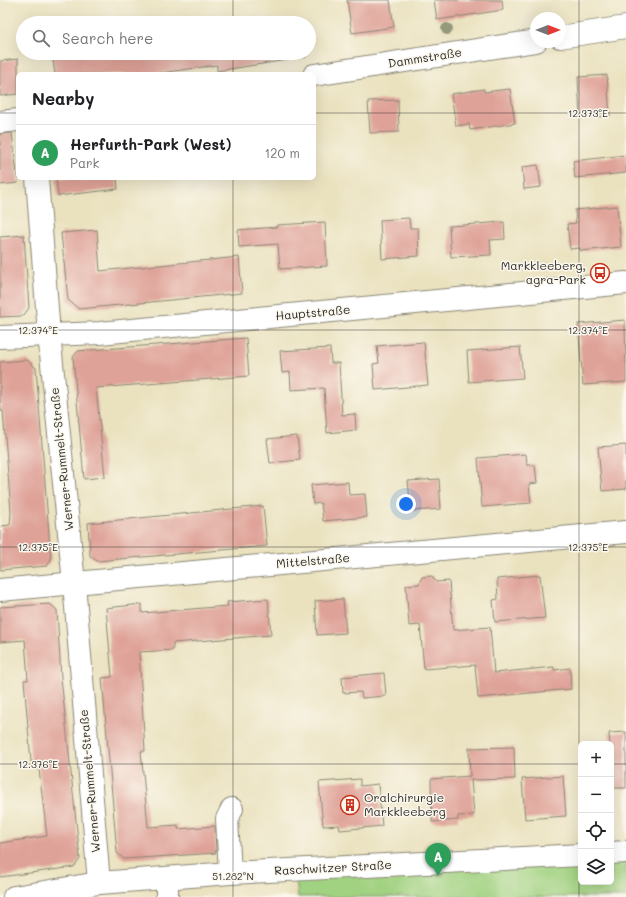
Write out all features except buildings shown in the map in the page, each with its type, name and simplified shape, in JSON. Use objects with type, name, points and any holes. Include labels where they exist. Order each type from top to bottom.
[{"type":"street","points":[[566,36],[626,27]]},
{"type":"street","name":"Dammstraße","points":[[316,75],[530,42]]},
{"type":"street","points":[[0,122],[16,120]]},
{"type":"street","name":"Werner-Rummelt-Straße","points":[[37,180],[49,334],[74,583],[99,883]]},
{"type":"street","name":"Hauptstraße","points":[[0,337],[100,333],[626,283]]},
{"type":"street","name":"Mittelstraße","points":[[0,590],[626,532]]},
{"type":"street","points":[[230,873],[227,819],[232,809]]},
{"type":"street","points":[[614,853],[626,852]]},
{"type":"street","name":"Raschwitzer Straße","points":[[14,897],[99,883],[167,887],[230,873],[578,855]]},
{"type":"green space","points":[[626,852],[626,897],[298,897],[295,870],[578,855],[578,885],[614,885],[614,853]]},
{"type":"place","name":"Markkleeberg, agra-Park","points":[[600,273]]},
{"type":"place","name":"Oralchirurgie Markkleeberg","points":[[350,805]]},
{"type":"place","name":"Herfurth-Park (West)","points":[[438,876]]}]
